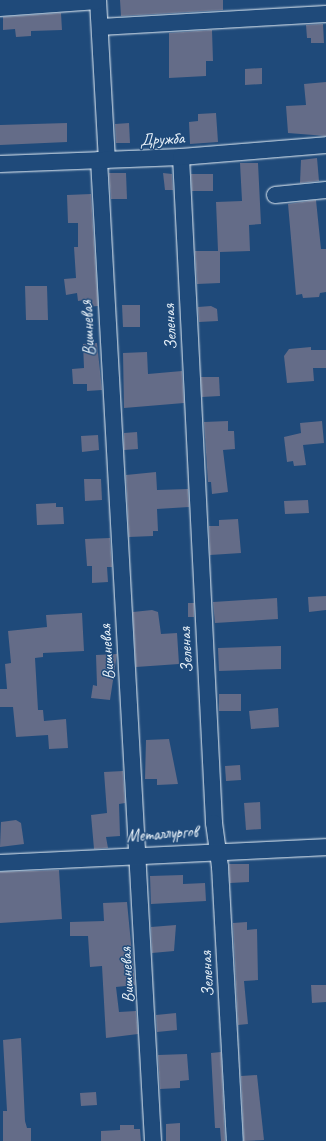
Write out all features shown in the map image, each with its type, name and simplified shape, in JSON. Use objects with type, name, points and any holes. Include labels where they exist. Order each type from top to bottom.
[{"type":"street","name":"Вишневая","points":[[0,8],[98,0],[114,459],[140,856],[154,1141]]},
{"type":"street","points":[[100,27],[326,14]]},
{"type":"street","name":"Дружба","points":[[0,164],[181,157],[326,145]]},
{"type":"street","name":"Зеленая","points":[[181,157],[218,849],[236,1141]]},
{"type":"street","points":[[275,195],[326,190]]},
{"type":"street","name":"Металлургов","points":[[0,863],[140,856],[218,849],[326,847]]},
{"type":"building","points":[[120,0],[223,0],[223,10],[121,16]]},
{"type":"building","points":[[61,13],[62,30],[31,31],[31,36],[16,37],[15,29],[3,30],[3,17]]},
{"type":"building","points":[[323,24],[324,43],[311,43],[311,38],[307,38],[306,25]]},
{"type":"building","points":[[212,30],[213,61],[206,61],[206,76],[169,78],[169,33]]},
{"type":"building","points":[[262,68],[262,84],[245,85],[245,69]]},
{"type":"building","points":[[326,82],[326,136],[288,133],[286,106],[306,105],[304,84]]},
{"type":"building","points":[[216,113],[218,142],[190,144],[189,122],[198,121],[198,114]]},
{"type":"building","points":[[67,123],[67,142],[0,145],[0,125]]},
{"type":"building","points":[[129,123],[130,143],[116,143],[115,124]]},
{"type":"building","points":[[317,158],[319,181],[300,183],[301,160]]},
{"type":"building","points":[[240,163],[258,163],[261,224],[249,225],[250,251],[220,252],[220,283],[197,284],[195,251],[218,251],[216,202],[242,201]]},
{"type":"building","points":[[109,173],[126,173],[127,199],[111,199]]},
{"type":"building","points":[[163,173],[172,174],[173,190],[165,190]]},
{"type":"building","points":[[191,174],[213,174],[213,191],[192,191]]},
{"type":"building","points":[[91,194],[98,306],[85,307],[84,300],[78,301],[77,293],[66,295],[64,279],[76,278],[74,247],[78,247],[78,223],[68,223],[67,195]]},
{"type":"building","points":[[316,200],[321,249],[326,249],[326,292],[320,293],[319,297],[303,298],[302,294],[296,295],[288,204]]},
{"type":"building","points":[[25,286],[47,286],[48,320],[26,320]]},
{"type":"building","points":[[122,305],[140,305],[140,327],[123,327]]},
{"type":"building","points":[[211,306],[217,309],[218,321],[199,322],[198,307]]},
{"type":"building","points":[[97,343],[102,390],[87,391],[87,384],[73,384],[72,369],[84,368],[83,344]]},
{"type":"building","points":[[311,347],[311,350],[326,350],[326,368],[313,368],[314,381],[287,383],[284,356],[289,349]]},
{"type":"building","points":[[147,352],[148,374],[182,371],[184,403],[124,408],[123,353]]},
{"type":"building","points":[[201,377],[219,377],[220,396],[202,397]]},
{"type":"building","points":[[228,421],[228,431],[234,431],[235,449],[223,450],[228,492],[212,494],[211,482],[208,482],[204,422]]},
{"type":"building","points":[[322,421],[324,443],[303,445],[306,465],[294,466],[293,461],[287,462],[284,437],[301,433],[300,423]]},
{"type":"building","points":[[137,432],[138,449],[124,450],[124,433]]},
{"type":"building","points":[[98,435],[99,450],[82,452],[81,436]]},
{"type":"building","points":[[156,472],[157,490],[188,489],[189,507],[157,509],[158,531],[153,531],[153,536],[129,537],[126,475]]},
{"type":"building","points":[[84,479],[101,479],[102,500],[85,501]]},
{"type":"building","points":[[308,500],[309,513],[285,514],[284,501]]},
{"type":"building","points":[[56,503],[56,507],[63,507],[64,524],[37,525],[36,504]]},
{"type":"building","points":[[238,519],[241,553],[210,555],[209,526],[219,526],[219,520]]},
{"type":"building","points":[[110,538],[112,567],[107,567],[108,582],[92,583],[92,566],[87,566],[85,539]]},
{"type":"building","points":[[326,596],[326,610],[309,612],[308,597]]},
{"type":"building","points":[[277,598],[278,619],[215,623],[213,602]]},
{"type":"building","points":[[188,603],[194,603],[194,617],[188,617]]},
{"type":"building","points":[[152,610],[158,612],[161,634],[177,633],[179,664],[136,667],[133,612]]},
{"type":"building","points":[[82,613],[84,651],[43,653],[43,657],[35,658],[38,710],[43,710],[44,721],[66,719],[68,748],[49,749],[48,735],[16,737],[13,707],[0,707],[0,689],[7,689],[5,664],[11,663],[8,631],[47,627],[46,615]]},
{"type":"building","points":[[281,646],[281,669],[219,671],[218,648]]},
{"type":"building","points":[[117,654],[110,700],[91,698],[93,685],[97,686],[96,655]]},
{"type":"building","points":[[219,694],[241,694],[241,711],[219,711]]},
{"type":"building","points":[[278,708],[279,727],[251,729],[249,711]]},
{"type":"building","points":[[169,739],[178,784],[157,785],[157,779],[145,779],[146,740]]},
{"type":"building","points":[[240,765],[241,780],[226,781],[225,766]]},
{"type":"building","points":[[123,771],[125,803],[119,804],[120,836],[106,837],[108,848],[94,849],[91,815],[107,813],[104,772]]},
{"type":"building","points":[[260,802],[261,829],[246,830],[244,803]]},
{"type":"building","points":[[16,820],[21,823],[24,844],[0,847],[1,822]]},
{"type":"building","points":[[229,864],[249,864],[249,882],[230,883]]},
{"type":"building","points":[[59,870],[62,919],[0,923],[0,872]]},
{"type":"building","points":[[183,875],[183,884],[205,883],[206,901],[151,904],[150,876]]},
{"type":"building","points":[[127,902],[135,985],[116,987],[119,1012],[136,1011],[138,1034],[106,1038],[102,966],[90,967],[88,936],[70,936],[70,922],[104,921],[103,903]]},
{"type":"building","points":[[247,922],[247,930],[257,929],[258,980],[244,981],[248,1024],[238,1025],[233,923]]},
{"type":"building","points":[[176,925],[174,951],[152,953],[151,927]]},
{"type":"building","points":[[311,985],[326,985],[326,1002],[312,1003]]},
{"type":"building","points":[[176,1013],[177,1030],[157,1032],[156,1015]]},
{"type":"building","points":[[21,1038],[25,1121],[27,1128],[31,1128],[31,1141],[3,1141],[3,1111],[7,1111],[3,1040]]},
{"type":"building","points":[[221,1052],[225,1141],[221,1141],[220,1128],[215,1128],[211,1053]]},
{"type":"building","points":[[187,1054],[189,1080],[180,1081],[180,1088],[160,1089],[158,1055]]},
{"type":"building","points":[[257,1075],[264,1140],[244,1141],[241,1076]]},
{"type":"building","points":[[96,1092],[97,1105],[81,1106],[80,1093]]},
{"type":"building","points":[[180,1123],[180,1141],[166,1141],[166,1124]]},
{"type":"building","points":[[120,1125],[134,1125],[134,1129],[140,1129],[141,1141],[101,1141],[101,1131],[120,1130]]}]
